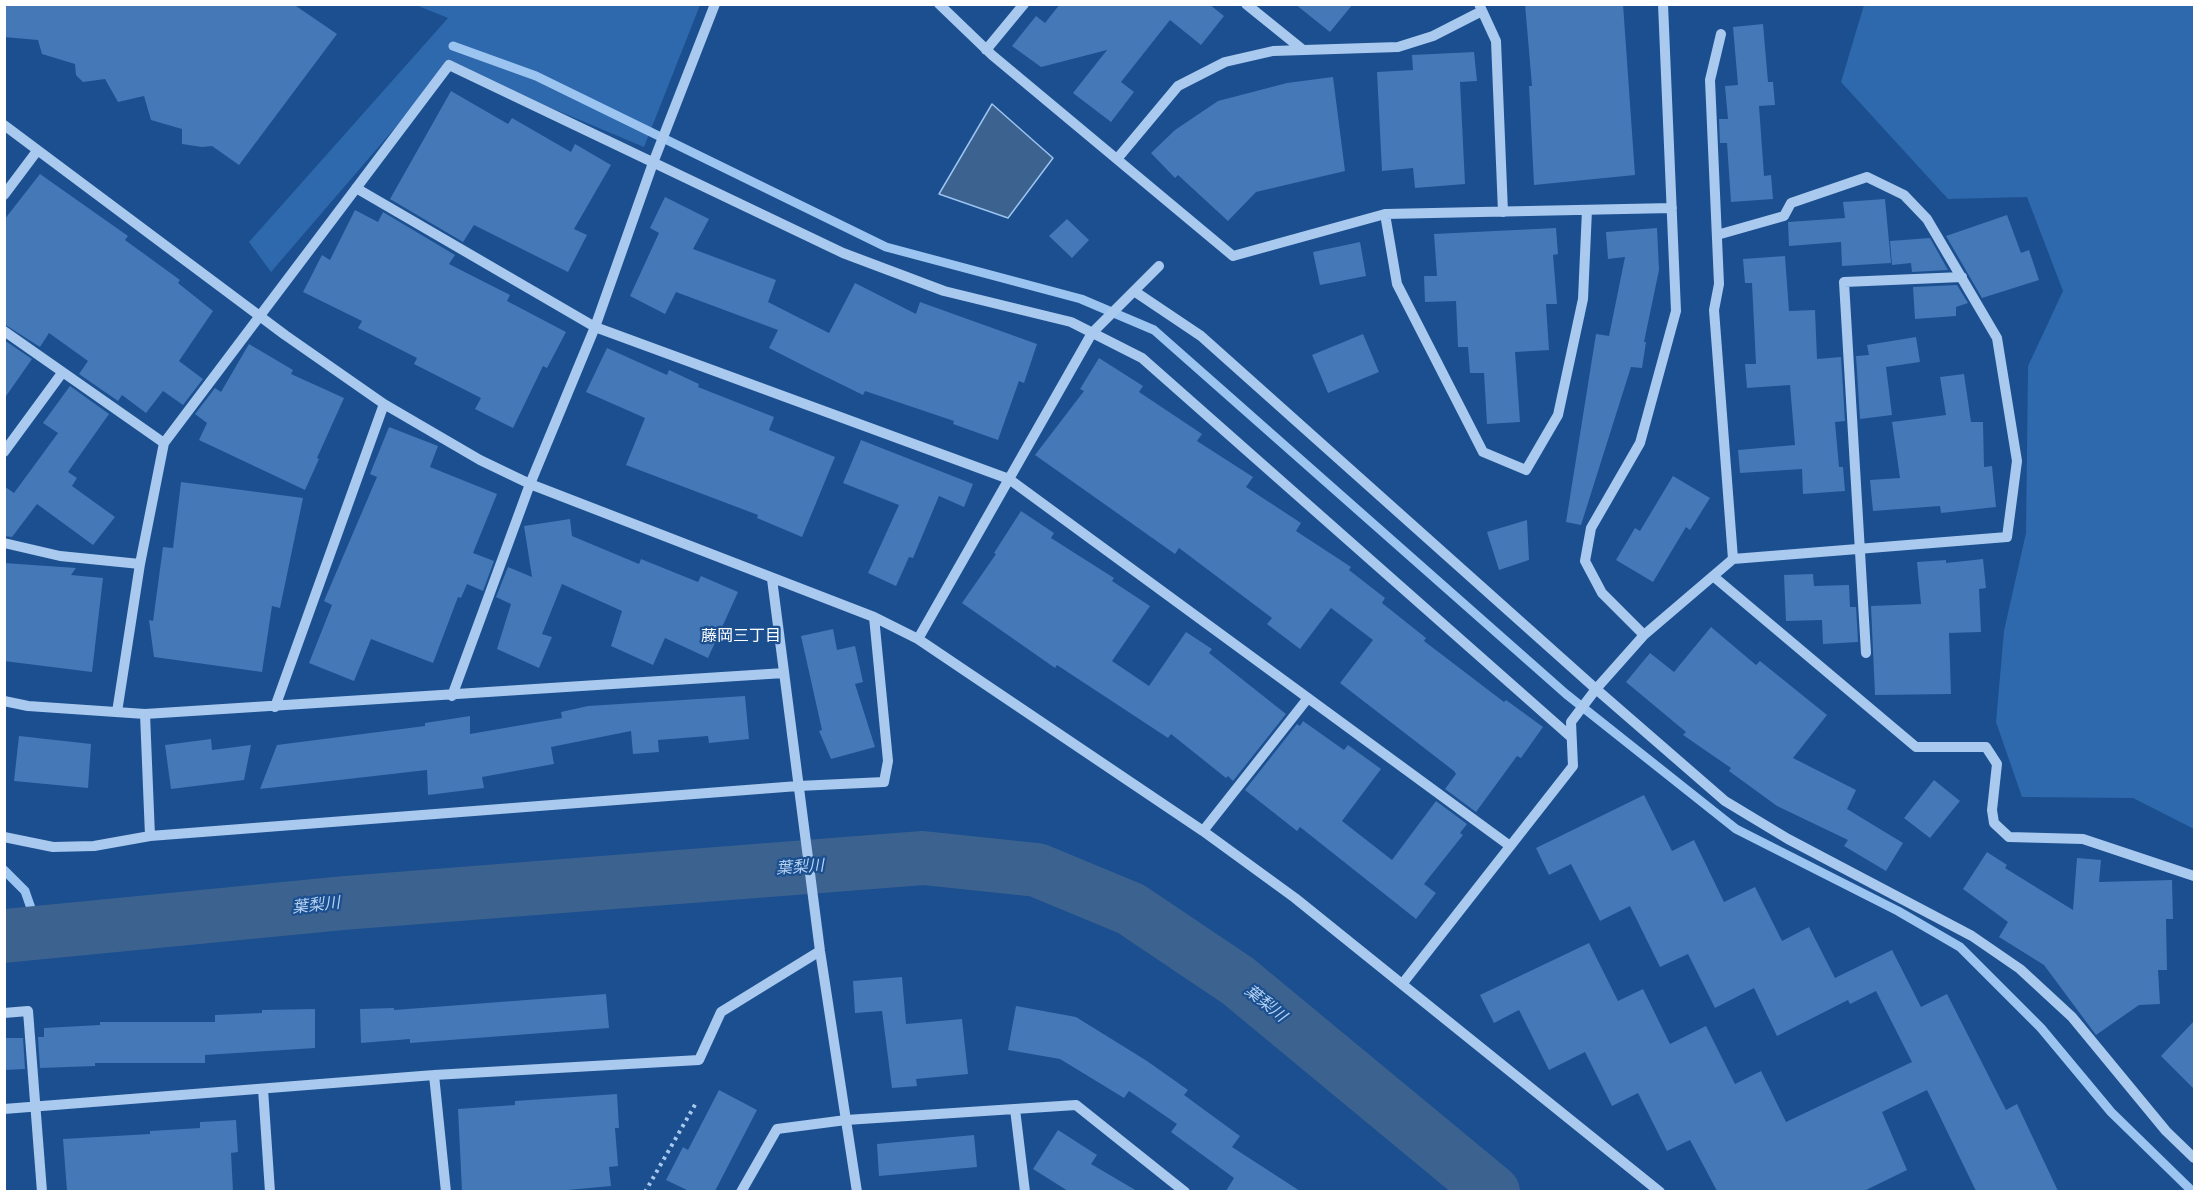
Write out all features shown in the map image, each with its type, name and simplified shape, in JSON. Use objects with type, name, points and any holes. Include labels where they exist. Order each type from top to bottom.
[{"type":"street","points":[[452,696],[530,484],[595,327],[652,163],[715,4]]},
{"type":"street","points":[[939,4],[986,50],[1233,256],[1385,214],[1671,208]]},
{"type":"street","points":[[986,50],[1024,4]]},
{"type":"street","points":[[1246,4],[1303,50]]},
{"type":"street","points":[[1644,635],[1602,593],[1585,561],[1591,528],[1640,443],[1676,311],[1663,4]]},
{"type":"street","points":[[1117,159],[1178,86],[1226,62],[1273,51],[1398,47],[1434,36],[1480,8],[1496,41],[1503,212]]},
{"type":"street","points":[[1721,34],[1710,80],[1719,284],[1714,310],[1734,559]]},
{"type":"street","points":[[117,712],[140,564],[164,442],[449,65],[843,253],[944,291],[1071,322],[1142,358],[1571,737]]},
{"type":"street","points":[[4,125],[259,315],[384,404],[480,459],[530,484],[874,617],[918,639],[1203,831],[1295,898],[1660,1191]]},
{"type":"street","points":[[4,195],[37,151]]},
{"type":"street","points":[[1403,983],[1573,766],[1571,722],[1596,689],[1644,635],[1734,559],[2007,537],[2017,460],[1996,339],[1927,219],[1904,195],[1867,177],[1791,203],[1784,216],[1717,235]]},
{"type":"street","points":[[356,188],[595,327],[1009,479],[1510,846]]},
{"type":"street","points":[[1385,214],[1397,284],[1483,452],[1526,470],[1558,415],[1583,299],[1587,210]]},
{"type":"street","points":[[918,639],[1092,333],[1159,266]]},
{"type":"street","points":[[1866,653],[1844,282],[1962,277]]},
{"type":"street","points":[[1134,291],[1201,336],[1596,689],[1725,801],[1788,838],[1972,936],[2020,969],[2072,1017],[2166,1131],[2194,1158]]},
{"type":"street","points":[[4,331],[164,442]]},
{"type":"street","points":[[4,452],[62,373]]},
{"type":"street","points":[[275,706],[384,404]]},
{"type":"street","points":[[4,543],[60,556],[140,564]]},
{"type":"street","points":[[1713,576],[1916,747],[1986,747],[1997,764],[1992,810],[1994,823],[2009,837],[2083,840],[2194,876]]},
{"type":"street","points":[[772,579],[820,951],[857,1191]]},
{"type":"street","points":[[4,837],[53,847],[94,846],[150,836],[798,786],[884,782],[888,761],[874,617]]},
{"type":"street","points":[[4,701],[28,706],[145,714],[784,673]]},
{"type":"street","points":[[1203,831],[1308,698]]},
{"type":"street","points":[[145,714],[150,836]]},
{"type":"street","points":[[4,1109],[434,1075],[699,1060],[721,1012],[820,951]]},
{"type":"street","points":[[4,1013],[28,1011],[42,1191]]},
{"type":"street","points":[[434,1075],[446,1191]]},
{"type":"street","points":[[263,1089],[270,1191]]},
{"type":"street","points":[[741,1191],[777,1129],[846,1120],[1076,1106],[1185,1191]]},
{"type":"street","points":[[1015,1109],[1025,1191]]},
{"type":"path","points":[[645,1191],[696,1103]]},
{"type":"shaded area","points":[[416,5],[700,5],[644,147],[449,65],[271,272],[249,242],[448,18]]},
{"type":"shaded area","points":[[1864,5],[2194,5],[2194,829],[2133,798],[2022,797],[1996,722],[2004,631],[2026,533],[2028,366],[2063,291],[2027,197],[1948,199],[1841,82]]},
{"type":"shaded area","points":[[992,104],[1053,158],[1008,218],[939,194]]},
{"type":"building","points":[[4,4],[293,4],[337,34],[239,165],[212,146],[182,144],[182,129],[151,120],[144,96],[118,102],[105,79],[83,82],[76,75],[75,64],[42,54],[38,40],[4,37]]},
{"type":"building","points":[[1060,4],[1209,4],[1224,16],[1201,45],[1170,20],[1121,82],[1134,92],[1111,122],[1073,93],[1107,50],[1041,67],[1012,46],[1036,16],[1045,23]]},
{"type":"building","points":[[1295,4],[1353,4],[1330,32]]},
{"type":"building","points":[[1525,4],[1623,4],[1635,175],[1534,185],[1529,86],[1532,86]]},
{"type":"building","points":[[1763,24],[1768,82],[1773,82],[1775,105],[1759,106],[1764,176],[1771,175],[1773,199],[1731,202],[1727,143],[1720,143],[1719,119],[1728,119],[1725,86],[1738,85],[1733,27]]},
{"type":"building","points":[[1474,52],[1477,81],[1460,82],[1465,184],[1415,188],[1413,168],[1382,171],[1377,72],[1413,70],[1412,55]]},
{"type":"building","points":[[1333,77],[1345,171],[1256,192],[1228,221],[1178,175],[1175,178],[1151,153],[1175,130],[1218,101],[1287,83]]},
{"type":"building","points":[[451,91],[508,124],[512,118],[571,152],[575,144],[611,165],[574,229],[587,235],[568,272],[474,225],[463,242],[390,199]]},
{"type":"building","points":[[40,174],[128,236],[125,240],[180,280],[178,283],[213,311],[179,361],[203,379],[183,405],[163,391],[146,413],[122,395],[118,401],[79,374],[88,361],[49,333],[40,347],[4,324],[4,220]]},
{"type":"building","points":[[665,197],[709,219],[693,249],[776,280],[768,302],[829,333],[855,283],[916,314],[920,302],[1037,344],[1024,383],[1019,381],[998,440],[953,424],[954,421],[865,391],[863,395],[812,370],[769,348],[778,330],[676,292],[665,314],[630,296],[659,233],[650,228]]},
{"type":"building","points":[[1885,199],[1891,263],[1842,266],[1841,242],[1789,246],[1788,222],[1845,218],[1843,202]]},
{"type":"building","points":[[355,210],[378,222],[383,212],[455,255],[449,264],[510,295],[507,301],[566,332],[547,368],[543,366],[513,428],[475,409],[481,398],[414,364],[417,358],[358,328],[362,321],[303,292],[322,255],[330,260]]},
{"type":"building","points":[[2007,215],[2021,253],[2029,250],[2039,280],[1982,298],[1946,236]]},
{"type":"building","points":[[1067,219],[1089,240],[1072,258],[1049,236]]},
{"type":"building","points":[[1556,228],[1558,254],[1553,255],[1557,304],[1546,304],[1549,350],[1515,352],[1520,422],[1487,424],[1484,373],[1470,373],[1468,347],[1458,347],[1456,301],[1425,302],[1424,276],[1437,276],[1434,234]]},
{"type":"building","points":[[1657,228],[1659,270],[1644,342],[1646,342],[1642,368],[1631,367],[1581,525],[1566,522],[1596,334],[1609,336],[1625,257],[1608,259],[1606,232]]},
{"type":"building","points":[[1930,238],[1948,270],[1912,272],[1911,263],[1892,265],[1890,241]]},
{"type":"building","points":[[1360,242],[1366,276],[1320,285],[1313,252]]},
{"type":"building","points":[[1785,256],[1789,311],[1815,310],[1817,359],[1841,357],[1845,421],[1835,422],[1839,467],[1843,467],[1845,491],[1803,494],[1802,469],[1740,473],[1738,450],[1795,445],[1790,385],[1747,388],[1745,364],[1756,364],[1752,283],[1745,283],[1743,259]]},
{"type":"building","points":[[1957,285],[1968,303],[1956,307],[1956,316],[1915,319],[1913,287]]},
{"type":"building","points":[[1363,334],[1379,372],[1328,393],[1312,355]]},
{"type":"building","points":[[1916,337],[1920,362],[1886,367],[1892,415],[1860,419],[1856,356],[1869,355],[1867,345]]},
{"type":"building","points":[[4,340],[32,359],[4,399]]},
{"type":"building","points":[[249,344],[293,370],[291,374],[344,398],[305,490],[199,440],[207,423],[195,414],[215,388],[221,392]]},
{"type":"building","points":[[607,348],[667,375],[669,370],[699,384],[698,387],[774,417],[769,430],[835,457],[802,537],[757,518],[758,515],[626,465],[645,418],[586,392]]},
{"type":"building","points":[[1099,358],[1143,386],[1139,392],[1202,434],[1197,441],[1253,477],[1246,487],[1301,523],[1296,531],[1351,567],[1349,570],[1385,598],[1382,603],[1426,638],[1424,641],[1504,702],[1506,700],[1543,727],[1521,758],[1517,756],[1476,812],[1445,789],[1456,774],[1454,771],[1340,683],[1373,640],[1331,608],[1300,649],[1267,624],[1272,618],[1179,548],[1175,554],[1035,455],[1084,391],[1080,389]]},
{"type":"building","points":[[1964,374],[1971,422],[1983,422],[1984,467],[1992,466],[1996,507],[1941,513],[1940,506],[1873,511],[1870,480],[1900,478],[1892,422],[1946,415],[1940,377]]},
{"type":"building","points":[[70,386],[109,414],[68,472],[77,478],[72,486],[115,517],[93,545],[37,504],[12,537],[4,536],[4,486],[14,493],[58,433],[43,423]]},
{"type":"building","points":[[389,427],[438,446],[430,467],[497,494],[473,553],[494,561],[483,591],[467,584],[461,598],[458,597],[433,663],[371,639],[354,681],[309,663],[332,605],[324,601],[377,477],[370,474]]},
{"type":"building","points":[[861,440],[973,484],[964,507],[939,496],[913,558],[909,557],[896,586],[868,573],[899,505],[843,483]]},
{"type":"building","points":[[1673,476],[1710,498],[1690,530],[1686,527],[1653,582],[1616,560],[1635,528],[1640,531]]},
{"type":"building","points":[[181,482],[303,498],[280,608],[272,606],[262,672],[154,657],[149,620],[153,621],[163,547],[173,548]]},
{"type":"building","points":[[1021,511],[1054,533],[1051,538],[1114,578],[1112,581],[1150,606],[1112,661],[1149,686],[1186,632],[1212,649],[1209,653],[1286,714],[1233,781],[1228,776],[1226,778],[1171,734],[1168,738],[1057,665],[1055,668],[962,603],[996,554],[994,553]]},
{"type":"building","points":[[570,519],[572,536],[639,564],[641,559],[698,582],[701,576],[738,592],[708,658],[665,638],[653,665],[611,646],[622,611],[562,584],[542,634],[552,637],[539,668],[497,649],[511,604],[496,597],[508,567],[532,577],[524,526]]},
{"type":"building","points":[[1527,520],[1529,560],[1499,570],[1487,532]]},
{"type":"building","points":[[1983,559],[1986,588],[1979,589],[1981,632],[1949,633],[1951,694],[1875,695],[1871,606],[1921,604],[1917,562],[1946,560],[1946,563]]},
{"type":"building","points":[[4,563],[76,568],[71,575],[103,578],[92,672],[4,661]]},
{"type":"building","points":[[1813,574],[1814,586],[1849,585],[1850,607],[1856,607],[1858,642],[1823,644],[1822,620],[1786,621],[1784,575]]},
{"type":"building","points":[[1711,627],[1756,665],[1760,661],[1827,715],[1793,758],[1856,790],[1847,809],[1903,843],[1886,871],[1844,846],[1848,840],[1777,806],[1729,771],[1731,768],[1683,735],[1686,732],[1626,682],[1650,653],[1674,672]]},
{"type":"building","points":[[833,629],[837,650],[855,646],[863,682],[855,684],[875,747],[831,759],[819,731],[822,730],[801,636]]},
{"type":"building","points":[[745,696],[749,739],[709,743],[708,736],[658,740],[659,752],[633,754],[631,731],[551,747],[554,764],[482,777],[484,788],[428,795],[427,770],[260,789],[277,745],[425,726],[425,723],[470,716],[470,734],[562,718],[561,712],[588,706]]},
{"type":"building","points":[[1303,721],[1344,750],[1348,745],[1381,769],[1342,821],[1392,860],[1436,801],[1467,824],[1460,833],[1463,835],[1424,884],[1436,893],[1416,919],[1300,827],[1297,831],[1245,790],[1297,724],[1300,726]]},
{"type":"building","points":[[19,736],[91,744],[88,788],[14,781]]},
{"type":"building","points":[[211,739],[212,750],[251,745],[244,780],[171,789],[165,745]]},
{"type":"building","points":[[1934,780],[1960,801],[1930,838],[1904,818]]},
{"type":"building","points":[[1644,795],[1672,851],[1694,840],[1724,902],[1755,887],[1782,941],[1809,927],[1835,978],[1892,950],[1921,1007],[1947,994],[2006,1110],[2017,1104],[2058,1191],[1976,1191],[1927,1090],[1882,1112],[1907,1170],[1864,1191],[1717,1191],[1690,1140],[1667,1151],[1638,1093],[1612,1106],[1585,1052],[1549,1070],[1519,1010],[1494,1023],[1480,995],[1589,943],[1618,1001],[1643,989],[1670,1044],[1706,1026],[1735,1084],[1761,1071],[1786,1122],[1912,1062],[1876,991],[1850,1004],[1848,1000],[1777,1036],[1754,988],[1715,1008],[1688,954],[1660,967],[1630,906],[1600,921],[1571,864],[1549,875],[1536,848]]},
{"type":"building","points":[[1987,852],[2007,865],[2005,868],[2073,910],[2077,858],[2101,860],[2099,882],[2172,880],[2173,919],[2166,919],[2167,970],[2158,970],[2160,1004],[2139,1005],[2096,1035],[2044,965],[1999,937],[2008,922],[1963,889]]},
{"type":"building","points":[[902,977],[906,1024],[962,1019],[968,1074],[916,1079],[917,1086],[892,1088],[882,1011],[855,1013],[853,981]]},
{"type":"building","points":[[606,994],[609,1028],[410,1043],[410,1039],[361,1043],[360,1009],[394,1008],[394,1010]]},
{"type":"building","points":[[1016,1006],[1076,1017],[1147,1061],[1188,1090],[1184,1095],[1240,1136],[1232,1147],[1300,1191],[1226,1191],[1234,1178],[1171,1132],[1177,1124],[1129,1091],[1124,1098],[1060,1059],[1008,1050]]},
{"type":"building","points":[[315,1009],[315,1048],[205,1055],[205,1063],[95,1063],[95,1066],[40,1068],[38,1037],[44,1037],[44,1028],[100,1025],[100,1022],[215,1022],[215,1015],[262,1013],[262,1010]]},
{"type":"building","points":[[2194,1021],[2194,1089],[2161,1056]]},
{"type":"building","points":[[4,1038],[23,1038],[25,1069],[4,1070]]},
{"type":"building","points":[[719,1090],[757,1110],[715,1191],[689,1191],[666,1180],[683,1147],[688,1150]]},
{"type":"building","points":[[617,1094],[619,1128],[615,1128],[618,1166],[609,1167],[611,1186],[557,1191],[462,1191],[458,1109],[515,1105],[515,1101]]},
{"type":"building","points":[[236,1120],[238,1152],[231,1153],[233,1191],[67,1191],[63,1139],[150,1134],[150,1131],[200,1128],[200,1122]]},
{"type":"building","points":[[1058,1130],[1097,1155],[1091,1164],[1137,1191],[1068,1191],[1033,1169]]},
{"type":"building","points":[[974,1135],[977,1167],[879,1176],[877,1144]]},
{"type":"waterway","points":[[453,46],[536,76],[886,247],[1081,299],[1154,330],[1566,694],[1736,829],[1898,911],[1960,947],[2041,1028],[2111,1112],[2193,1192]]},
{"type":"waterway","name":"葉梨川","points":[[4,936],[344,903],[923,858],[1037,870],[1131,909],[1238,981],[1493,1192]]},
{"type":"waterway","points":[[4,870],[25,891],[40,934]]},
{"type":"district","name":"藤岡三丁目","points":[[741,637]]}]
